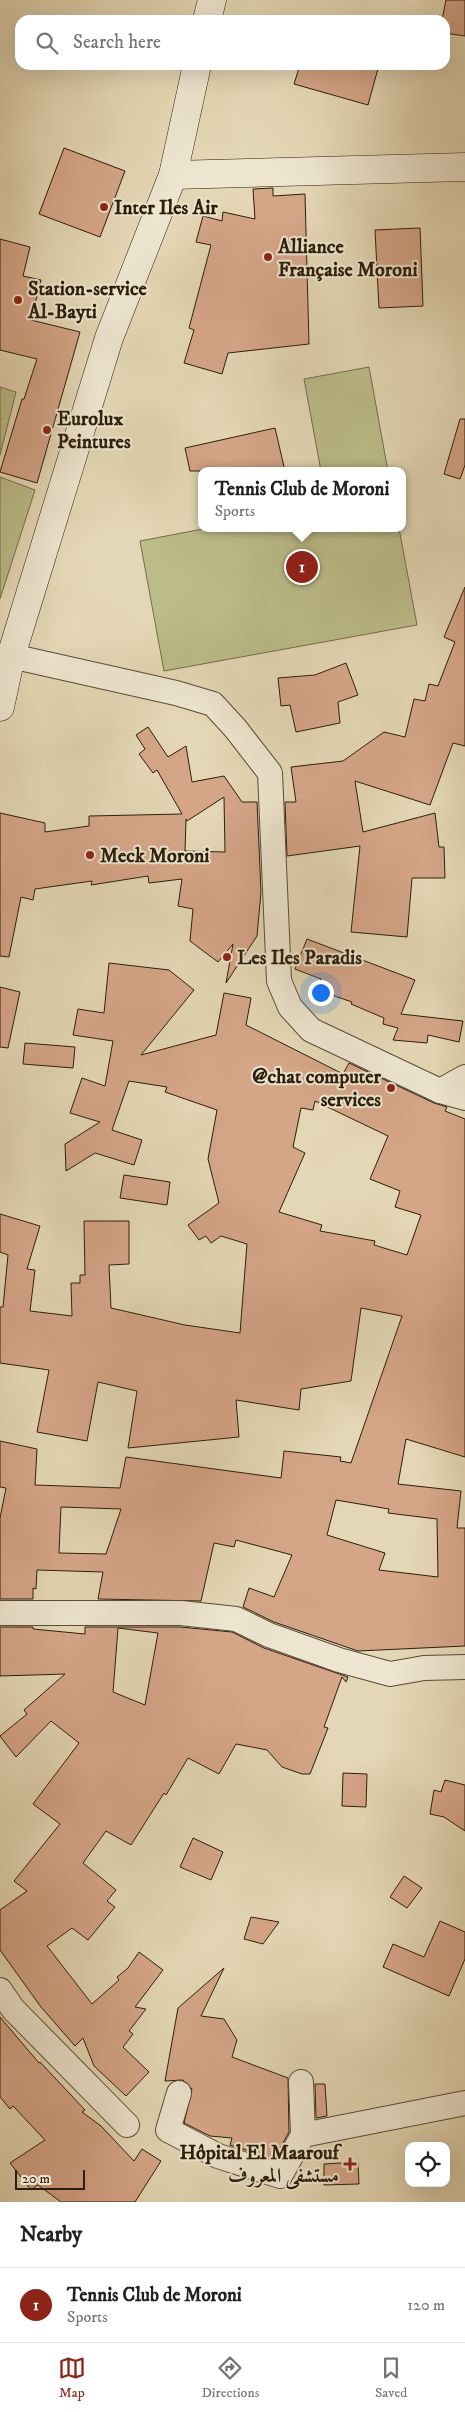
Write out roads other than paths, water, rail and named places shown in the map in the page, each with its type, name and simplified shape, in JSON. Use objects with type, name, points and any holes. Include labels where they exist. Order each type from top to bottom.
[{"type":"main road","points":[[208,15],[212,0]]},
{"type":"main road","points":[[0,707],[11,656],[109,338],[173,175],[196,70]]},
{"type":"main road","points":[[173,175],[465,167]]},
{"type":"street","points":[[11,656],[176,693],[212,704],[235,728],[270,773],[279,980],[290,1006],[311,1030],[440,1091],[465,1098]]},
{"type":"street","points":[[440,1091],[465,1077]]},
{"type":"street","points":[[0,1613],[181,1613],[236,1619],[269,1635],[313,1651],[390,1674],[424,1668],[465,1666]]},
{"type":"street","points":[[0,1990],[13,2009],[127,2125]]},
{"type":"street","points":[[179,2093],[168,2130],[218,2156],[280,2176],[303,2136],[301,2082]]},
{"type":"street","points":[[303,2136],[465,2103]]},
{"type":"place","name":"Inter Iles Air","points":[[104,207]]},
{"type":"place","name":"Alliance Française Moroni","points":[[268,257]]},
{"type":"place","name":"Station-service Al-Bayti","points":[[18,300]]},
{"type":"place","name":"Eurolux Peintures","points":[[47,430]]},
{"type":"place","name":"Tennis Club de Moroni","points":[[302,567]]},
{"type":"place","name":"Meck Moroni","points":[[90,855]]},
{"type":"place","name":"Les Iles Paradis","points":[[227,957]]},
{"type":"place","name":"@chat computer services","points":[[391,1088]]},
{"type":"place","name":"Hôpital El Maarouf مستشفى المعروف","points":[[350,2164]]}]
